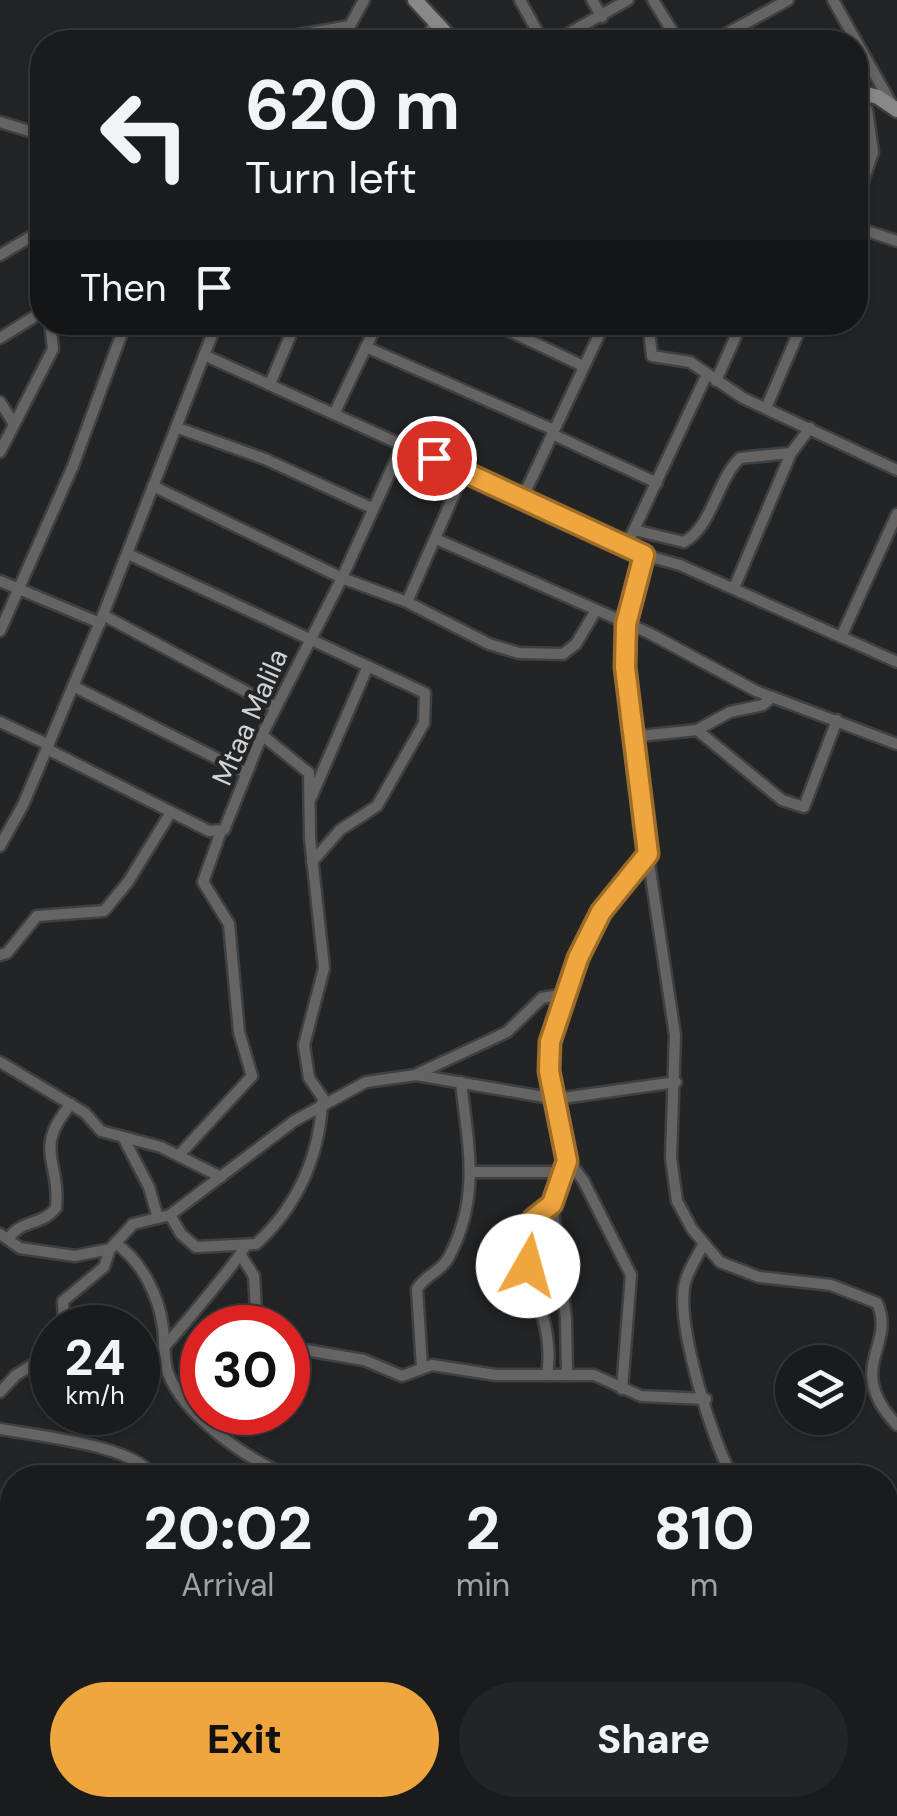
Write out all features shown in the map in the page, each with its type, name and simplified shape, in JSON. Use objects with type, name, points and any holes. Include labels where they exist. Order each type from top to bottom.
[{"type":"main road","points":[[415,0],[443,30]]},
{"type":"main road","points":[[868,97],[894,108]]},
{"type":"street","points":[[348,30],[364,0]]},
{"type":"street","points":[[520,0],[536,30]]},
{"type":"street","points":[[592,0],[602,17]]},
{"type":"street","points":[[577,30],[628,0]]},
{"type":"street","points":[[654,0],[672,30]]},
{"type":"street","points":[[734,30],[788,0]]},
{"type":"street","points":[[833,0],[850,30]]},
{"type":"street","points":[[431,30],[435,21]]},
{"type":"street","points":[[327,30],[350,26]]},
{"type":"street","points":[[868,62],[894,108]]},
{"type":"street","points":[[868,122],[873,152],[868,167]]},
{"type":"street","points":[[2,125],[30,132]]},
{"type":"street","points":[[868,231],[897,241]]},
{"type":"street","points":[[0,255],[30,237]]},
{"type":"street","points":[[0,338],[30,319]]},
{"type":"street","points":[[0,452],[53,349],[51,335]]},
{"type":"street","points":[[0,632],[73,466],[121,335]]},
{"type":"street","points":[[0,846],[48,747],[102,619],[212,335]]},
{"type":"street","points":[[270,384],[291,335]]},
{"type":"street","points":[[334,414],[372,335]]},
{"type":"street","points":[[517,335],[583,366]]},
{"type":"street","points":[[522,499],[598,335]]},
{"type":"street","points":[[650,335],[652,356],[677,357],[766,408],[897,470]]},
{"type":"street","points":[[628,544],[735,335]]},
{"type":"street","points":[[766,408],[797,335]]},
{"type":"street","points":[[366,347],[657,482]]},
{"type":"street","points":[[204,354],[628,544],[644,555],[734,588],[771,609],[897,662]]},
{"type":"street","points":[[0,402],[14,424]]},
{"type":"street","points":[[178,428],[265,459],[372,508]]},
{"type":"street","points":[[734,588],[791,453],[810,428]]},
{"type":"street","name":"Mtaa Malila","points":[[180,1154],[252,1076],[239,1032],[229,924],[203,882],[262,735],[342,578],[403,444]]},
{"type":"street","points":[[634,530],[669,541],[691,538],[740,458],[791,453]]},
{"type":"street","points":[[407,602],[464,472]]},
{"type":"street","points":[[153,486],[342,578],[407,602],[489,644],[553,657],[576,644],[596,610]]},
{"type":"street","points":[[841,637],[897,514]]},
{"type":"street","points":[[436,539],[626,624],[772,698],[897,744]]},
{"type":"street","points":[[128,554],[424,692],[424,722],[377,806],[340,830],[312,862]]},
{"type":"street","points":[[644,555],[626,624],[630,737],[675,1035],[673,1184],[677,1201],[703,1245],[720,1262],[739,1272],[831,1286],[877,1303],[882,1324],[870,1367],[871,1384],[897,1425]]},
{"type":"street","points":[[0,581],[102,619],[275,708]]},
{"type":"street","points":[[310,801],[368,666]]},
{"type":"street","points":[[73,686],[246,773]]},
{"type":"street","points":[[630,737],[697,730],[730,712],[763,706],[772,698]]},
{"type":"street","points":[[697,730],[782,800],[804,807],[837,720]]},
{"type":"street","points":[[0,722],[220,834]]},
{"type":"street","points":[[164,1347],[208,1290],[287,1209],[314,1158],[323,1102],[310,1078],[304,1045],[324,968],[307,769],[262,735]]},
{"type":"street","points":[[0,956],[7,953],[37,916],[104,911],[128,882],[172,812]]},
{"type":"street","points":[[567,1375],[566,1319],[552,1204],[565,1166],[549,1071],[550,1042],[601,912],[648,854]]},
{"type":"street","points":[[416,1075],[507,1032],[542,998],[566,994]]},
{"type":"street","points":[[0,1062],[71,1104],[101,1130],[180,1154],[221,1177]]},
{"type":"street","points":[[63,1305],[63,1301],[104,1267],[113,1246],[133,1224],[164,1217],[323,1102],[366,1082],[416,1075],[556,1099],[676,1082]]},
{"type":"street","points":[[422,1368],[418,1289],[451,1253],[464,1220],[473,1172],[461,1082]]},
{"type":"street","points":[[71,1104],[58,1118],[47,1149],[56,1208],[50,1215],[16,1226],[4,1237],[20,1248],[75,1256],[113,1246],[136,1259],[162,1323],[166,1368],[176,1394],[193,1413],[262,1465]]},
{"type":"street","points":[[124,1139],[164,1217],[180,1234],[196,1247],[243,1252]]},
{"type":"street","points":[[473,1172],[565,1166],[583,1180],[631,1275],[622,1389]]},
{"type":"street","points":[[547,1375],[550,1336],[532,1284],[526,1240],[533,1219],[552,1204]]},
{"type":"street","points":[[703,1245],[684,1286],[683,1315],[713,1438],[726,1465]]},
{"type":"street","points":[[243,1252],[254,1276],[256,1305]]},
{"type":"street","points":[[310,1351],[364,1360],[402,1376],[432,1365],[496,1375],[594,1375],[622,1389],[661,1400],[706,1399]]},
{"type":"street","points":[[0,1392],[30,1366]]},
{"type":"street","points":[[0,1428],[115,1452],[145,1465]]},
{"type":"route","points":[[434,458],[628,544],[644,555],[626,624],[625,667],[630,737],[648,854],[623,880],[601,912],[578,958],[550,1042],[549,1071],[562,1152],[567,1161],[552,1204],[533,1219],[527,1231],[528,1266]]}]
